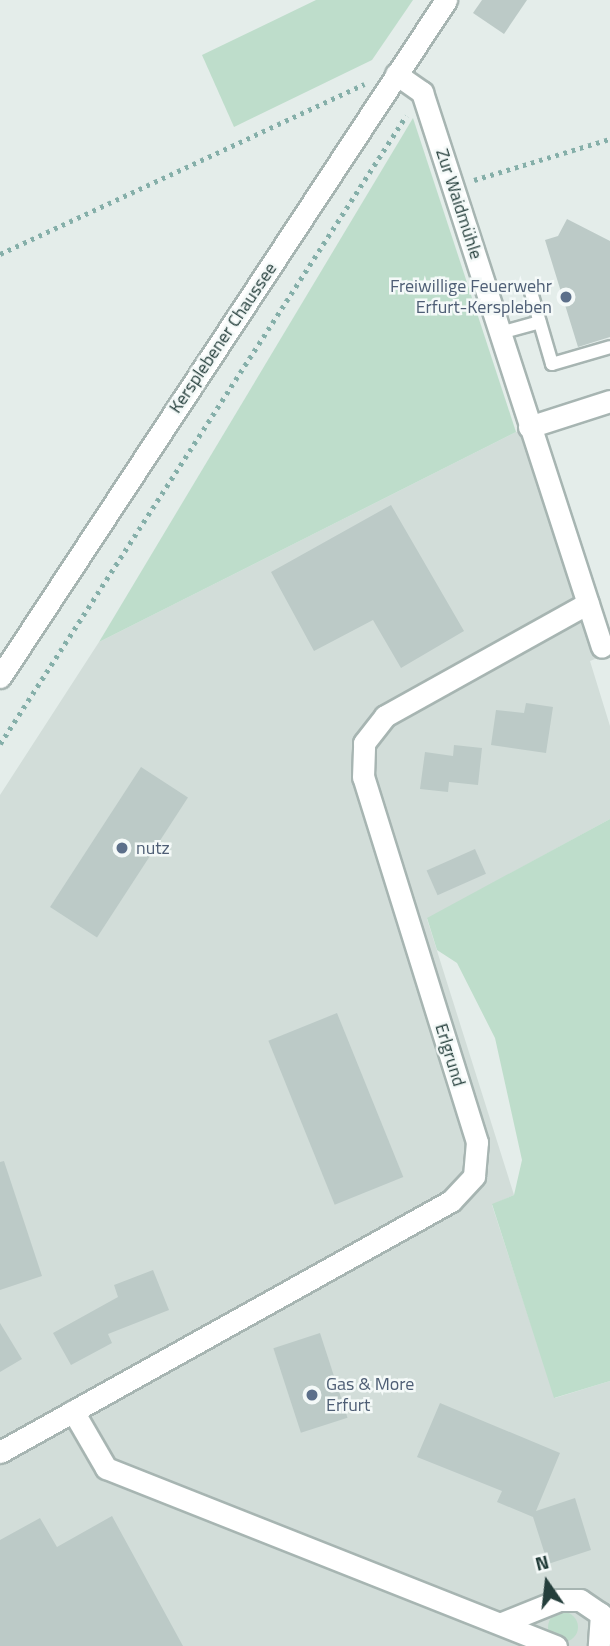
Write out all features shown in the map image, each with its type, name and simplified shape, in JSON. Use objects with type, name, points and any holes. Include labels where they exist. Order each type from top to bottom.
[{"type":"street","name":"Kersplebener Chaussee","points":[[0,677],[446,0]]},
{"type":"street","name":"Zur Waidmühle","points":[[396,74],[422,92],[602,647]]},
{"type":"street","points":[[529,427],[610,401]]},
{"type":"street","name":"Erlgrund","points":[[0,1452],[451,1200],[474,1177],[477,1142],[363,777],[364,743],[385,716],[588,603]]},
{"type":"street","points":[[73,1411],[106,1468],[556,1646]]},
{"type":"street","points":[[502,1623],[559,1600],[580,1600],[601,1614],[599,1646]]},
{"type":"lane","points":[[531,292],[552,364],[610,347]]},
{"type":"lane","points":[[500,334],[540,322]]},
{"type":"path","points":[[0,254],[357,86],[396,74]]},
{"type":"path","points":[[0,744],[405,118],[415,87]]},
{"type":"path","points":[[453,187],[610,138]]},
{"type":"shaded area","points":[[539,428],[610,632],[610,653],[590,661],[610,726],[610,819],[427,919],[514,1195],[492,1205],[555,1398],[610,1381],[610,1646],[0,1646],[0,795],[99,642],[516,432]]},
{"type":"green space","points":[[316,0],[413,0],[372,60],[234,127],[202,55]]},
{"type":"green space","points":[[413,118],[516,432],[99,642],[196,480]]},
{"type":"green space","points":[[610,819],[610,1381],[554,1398],[492,1204],[514,1195],[522,1160],[495,1038],[457,963],[437,950],[427,918]]},
{"type":"green space","points":[[563,1612],[574,1616],[578,1627],[574,1638],[563,1642],[552,1638],[548,1627],[552,1616]]},
{"type":"building","points":[[482,0],[527,0],[504,34],[473,13]]},
{"type":"building","points":[[567,219],[610,241],[610,337],[578,347],[545,240],[558,236]]},
{"type":"building","points":[[391,505],[464,631],[401,668],[373,620],[314,651],[271,572]]},
{"type":"building","points":[[526,703],[553,707],[546,753],[491,745],[496,710],[524,713]]},
{"type":"building","points":[[454,745],[482,748],[478,785],[449,782],[448,792],[420,789],[425,752],[453,756]]},
{"type":"building","points":[[141,767],[188,797],[97,938],[50,907]]},
{"type":"building","points":[[475,849],[486,874],[438,895],[427,871]]},
{"type":"building","points":[[337,1013],[403,1177],[335,1205],[268,1041]]},
{"type":"building","points":[[4,1161],[42,1276],[0,1290],[0,1162]]},
{"type":"building","points":[[153,1270],[169,1310],[108,1334],[112,1343],[71,1365],[53,1333],[118,1297],[114,1285]]},
{"type":"building","points":[[0,1323],[22,1359],[0,1372]]},
{"type":"building","points":[[320,1333],[348,1418],[301,1433],[273,1348]]},
{"type":"building","points":[[440,1403],[560,1453],[536,1511],[575,1498],[591,1550],[548,1564],[533,1517],[497,1502],[502,1491],[417,1457]]},
{"type":"building","points":[[112,1516],[183,1646],[0,1646],[0,1540],[40,1518],[57,1547]]},
{"type":"place","name":"Freiwillige Feuerwehr Erfurt-Kerspleben","points":[[566,297]]},
{"type":"place","name":"nutz","points":[[122,848]]},
{"type":"place","name":"Gas & More Erfurt","points":[[312,1395]]}]
